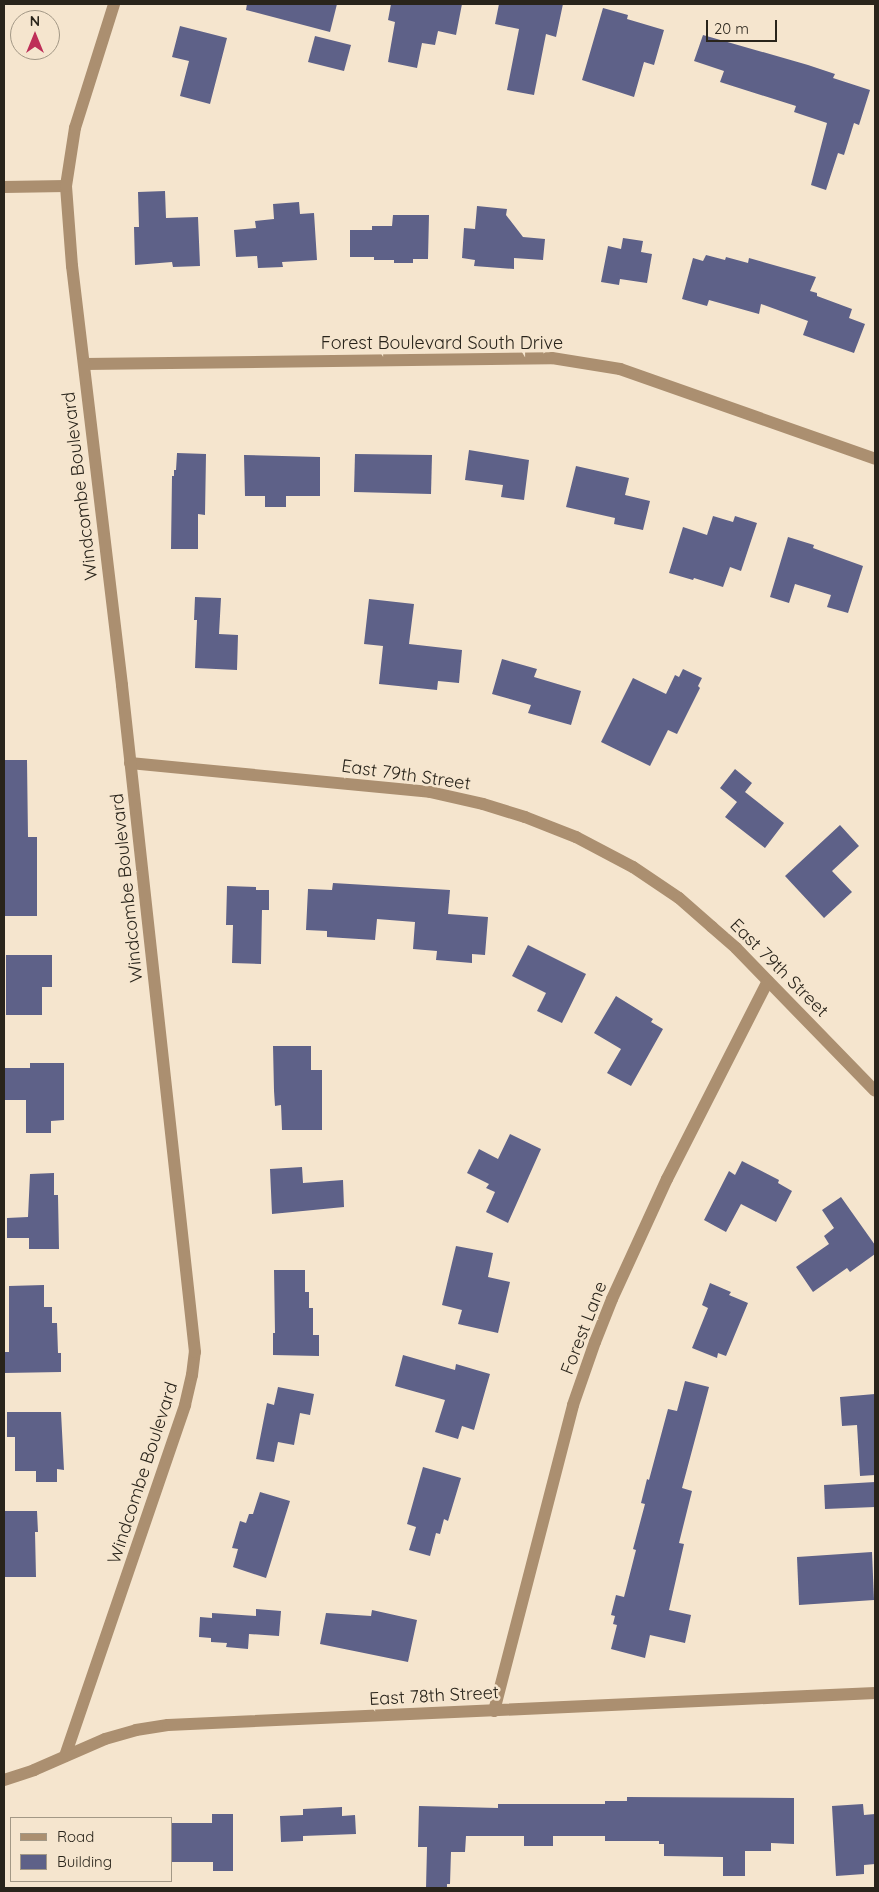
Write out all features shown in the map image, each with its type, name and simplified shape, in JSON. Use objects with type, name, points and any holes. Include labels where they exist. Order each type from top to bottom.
[{"type":"street","name":"Windcombe Boulevard","points":[[65,1756],[185,1405],[194,1359],[192,1318],[72,266],[66,186],[74,128],[114,4]]},
{"type":"street","points":[[4,187],[66,186]]},
{"type":"street","name":"Forest Boulevard South Drive","points":[[84,364],[552,358],[620,369],[875,459]]},
{"type":"street","name":"East 79th Street","points":[[130,763],[430,792],[525,816],[576,837],[633,868],[679,898],[768,981],[875,1091]]},
{"type":"street","name":"Forest Lane","points":[[494,1710],[573,1405],[595,1342],[612,1299],[667,1179],[768,981]]},
{"type":"street","points":[[858,1072],[875,1073]]},
{"type":"street","name":"East 78th Street","points":[[4,1780],[105,1739],[136,1730],[168,1725],[875,1694]]},
{"type":"building","points":[[247,4],[337,4],[330,32],[246,10]]},
{"type":"building","points":[[391,4],[462,4],[456,35],[438,31],[435,45],[422,43],[417,68],[388,62],[395,22],[388,20]]},
{"type":"building","points":[[499,4],[563,4],[556,37],[546,34],[534,95],[507,90],[519,29],[495,24]]},
{"type":"building","points":[[603,8],[628,15],[627,19],[664,30],[654,65],[644,62],[634,97],[582,80]]},
{"type":"building","points":[[180,26],[227,38],[210,104],[180,96],[189,61],[172,57]]},
{"type":"building","points":[[703,35],[808,65],[835,74],[833,78],[870,90],[859,125],[854,123],[844,155],[838,153],[826,190],[811,185],[827,123],[794,112],[796,106],[720,82],[724,71],[694,61]]},
{"type":"building","points":[[315,36],[351,45],[344,71],[308,62]]},
{"type":"building","points":[[165,191],[166,218],[198,217],[200,266],[173,267],[172,262],[135,265],[134,227],[139,227],[138,192]]},
{"type":"building","points":[[299,202],[300,214],[314,213],[317,260],[282,262],[283,267],[258,268],[257,256],[236,257],[234,230],[256,228],[255,221],[274,219],[273,204]]},
{"type":"building","points":[[477,206],[507,209],[506,215],[523,237],[545,239],[543,260],[514,258],[514,269],[474,266],[475,260],[462,258],[464,228],[475,229]]},
{"type":"building","points":[[393,215],[429,215],[428,259],[413,259],[413,263],[394,263],[394,260],[374,260],[374,257],[350,257],[350,230],[372,230],[372,226],[392,226]]},
{"type":"building","points":[[623,238],[643,241],[641,252],[652,254],[647,283],[620,279],[619,285],[601,282],[608,246],[621,249]]},
{"type":"building","points":[[706,255],[725,260],[726,257],[748,263],[749,258],[816,277],[810,291],[817,293],[817,296],[852,309],[849,318],[865,324],[854,353],[803,335],[808,321],[761,304],[759,314],[709,300],[707,306],[682,299],[693,258],[703,261]]},
{"type":"building","points":[[469,450],[529,460],[524,500],[501,497],[503,485],[465,480]]},
{"type":"building","points":[[177,453],[206,454],[205,515],[198,514],[198,549],[171,549],[172,476],[174,476],[174,470],[176,470]]},
{"type":"building","points":[[355,454],[432,455],[431,494],[354,492]]},
{"type":"building","points":[[244,455],[320,457],[320,496],[286,496],[286,507],[265,507],[265,496],[245,496]]},
{"type":"building","points":[[576,466],[629,478],[625,495],[650,501],[643,530],[614,524],[615,518],[566,507]]},
{"type":"building","points":[[713,516],[733,522],[735,516],[757,523],[741,571],[730,567],[723,587],[669,573],[683,527],[707,535]]},
{"type":"building","points":[[788,537],[814,545],[813,548],[863,566],[848,613],[827,607],[831,595],[795,584],[789,603],[770,597]]},
{"type":"building","points":[[195,597],[221,598],[219,634],[238,635],[237,670],[195,668],[197,620],[194,620]]},
{"type":"building","points":[[369,599],[414,604],[409,644],[462,650],[459,683],[438,681],[437,690],[379,684],[383,646],[364,644]]},
{"type":"building","points":[[502,659],[537,669],[534,677],[581,691],[571,725],[528,713],[531,705],[492,694]]},
{"type":"building","points":[[683,669],[702,678],[698,686],[700,688],[677,734],[668,730],[650,766],[601,742],[633,678],[666,694],[675,675],[679,677]]},
{"type":"building","points":[[4,760],[27,760],[28,837],[37,837],[37,916],[4,916]]},
{"type":"building","points":[[735,769],[752,783],[745,792],[784,823],[765,848],[725,817],[737,802],[720,788]]},
{"type":"building","points":[[840,825],[859,846],[832,871],[852,892],[824,918],[785,876]]},
{"type":"building","points":[[333,883],[450,890],[448,914],[488,917],[485,955],[472,954],[472,963],[436,960],[437,951],[413,949],[415,922],[377,919],[375,940],[327,937],[327,931],[306,930],[308,889],[332,890]]},
{"type":"building","points":[[227,886],[256,887],[256,890],[269,890],[269,910],[262,910],[261,964],[232,963],[233,925],[226,925]]},
{"type":"building","points":[[528,945],[586,974],[562,1023],[537,1011],[546,993],[512,976]]},
{"type":"building","points":[[6,955],[52,955],[52,987],[42,987],[42,1015],[6,1015]]},
{"type":"building","points":[[616,996],[653,1019],[651,1022],[663,1029],[631,1086],[607,1073],[621,1049],[594,1033]]},
{"type":"building","points":[[273,1046],[311,1046],[311,1070],[322,1070],[322,1130],[282,1130],[281,1105],[275,1106]]},
{"type":"building","points":[[30,1063],[64,1063],[64,1120],[51,1121],[51,1133],[26,1133],[26,1100],[4,1100],[4,1068],[30,1068]]},
{"type":"building","points":[[510,1134],[541,1149],[508,1223],[486,1212],[495,1192],[486,1188],[489,1184],[467,1173],[479,1149],[498,1159]]},
{"type":"building","points":[[742,1161],[779,1180],[778,1183],[792,1191],[776,1222],[741,1204],[726,1232],[704,1220],[729,1171],[735,1175]]},
{"type":"building","points":[[302,1167],[303,1183],[343,1180],[344,1207],[272,1214],[270,1169]]},
{"type":"building","points":[[54,1173],[54,1195],[58,1195],[59,1249],[29,1249],[29,1238],[7,1238],[7,1218],[28,1217],[30,1174]]},
{"type":"building","points":[[841,1197],[875,1245],[875,1254],[850,1272],[847,1268],[813,1292],[796,1267],[829,1244],[824,1236],[834,1228],[822,1210]]},
{"type":"building","points":[[456,1246],[493,1253],[488,1277],[510,1282],[498,1333],[458,1324],[462,1310],[442,1305]]},
{"type":"building","points":[[274,1270],[305,1270],[305,1292],[309,1292],[309,1308],[313,1308],[313,1335],[319,1335],[319,1356],[273,1355],[273,1333],[275,1333]]},
{"type":"building","points":[[710,1283],[731,1292],[729,1295],[748,1303],[726,1356],[718,1353],[717,1358],[692,1348],[708,1308],[702,1305]]},
{"type":"building","points":[[44,1285],[44,1307],[52,1307],[52,1323],[57,1323],[58,1353],[61,1353],[61,1372],[4,1373],[4,1352],[9,1352],[9,1286]]},
{"type":"building","points":[[403,1355],[455,1370],[456,1364],[490,1374],[474,1430],[462,1426],[458,1439],[435,1432],[445,1400],[395,1386]]},
{"type":"building","points":[[685,1381],[709,1387],[682,1488],[692,1491],[679,1543],[684,1544],[669,1610],[691,1615],[685,1643],[650,1635],[645,1658],[611,1649],[617,1625],[613,1624],[615,1616],[611,1615],[616,1595],[624,1597],[636,1550],[633,1549],[645,1504],[641,1503],[668,1409],[677,1411]]},
{"type":"building","points":[[278,1387],[314,1394],[310,1415],[300,1413],[294,1445],[278,1442],[274,1462],[256,1459],[267,1403],[274,1405]]},
{"type":"building","points":[[875,1394],[875,1475],[860,1476],[857,1425],[842,1426],[840,1397]]},
{"type":"building","points":[[7,1412],[61,1412],[64,1470],[57,1469],[57,1482],[36,1482],[36,1471],[15,1471],[15,1437],[7,1437]]},
{"type":"building","points":[[423,1467],[461,1478],[448,1521],[444,1519],[440,1534],[436,1533],[430,1556],[409,1550],[416,1527],[407,1524]]},
{"type":"building","points":[[875,1482],[875,1507],[825,1509],[824,1485]]},
{"type":"building","points":[[260,1492],[290,1501],[266,1578],[233,1567],[238,1549],[232,1548],[240,1521],[246,1523],[249,1514],[253,1514]]},
{"type":"building","points":[[4,1511],[37,1511],[38,1532],[35,1532],[36,1577],[4,1577]]},
{"type":"building","points":[[872,1552],[874,1600],[799,1605],[797,1557]]},
{"type":"building","points":[[256,1609],[281,1611],[279,1636],[249,1634],[248,1649],[226,1647],[227,1643],[211,1642],[211,1638],[199,1637],[200,1617],[212,1618],[212,1613],[256,1616]]},
{"type":"building","points":[[372,1610],[417,1620],[408,1662],[320,1644],[326,1613],[371,1616]]},
{"type":"building","points":[[627,1797],[794,1798],[794,1844],[771,1843],[771,1851],[745,1851],[745,1876],[723,1876],[723,1857],[664,1856],[664,1844],[659,1844],[659,1841],[605,1841],[605,1836],[553,1836],[553,1846],[524,1846],[524,1836],[466,1836],[465,1852],[451,1852],[450,1884],[447,1884],[447,1888],[426,1888],[427,1847],[418,1847],[419,1806],[498,1808],[498,1804],[605,1804],[605,1801],[627,1801]]},
{"type":"building","points":[[863,1804],[864,1815],[875,1814],[875,1864],[864,1865],[864,1874],[836,1876],[832,1806]]},
{"type":"building","points":[[342,1807],[342,1816],[355,1815],[356,1834],[303,1836],[303,1841],[281,1842],[280,1816],[303,1815],[303,1809]]},
{"type":"building","points":[[212,1814],[233,1814],[233,1871],[213,1871],[213,1862],[172,1862],[172,1823],[212,1823]]}]
